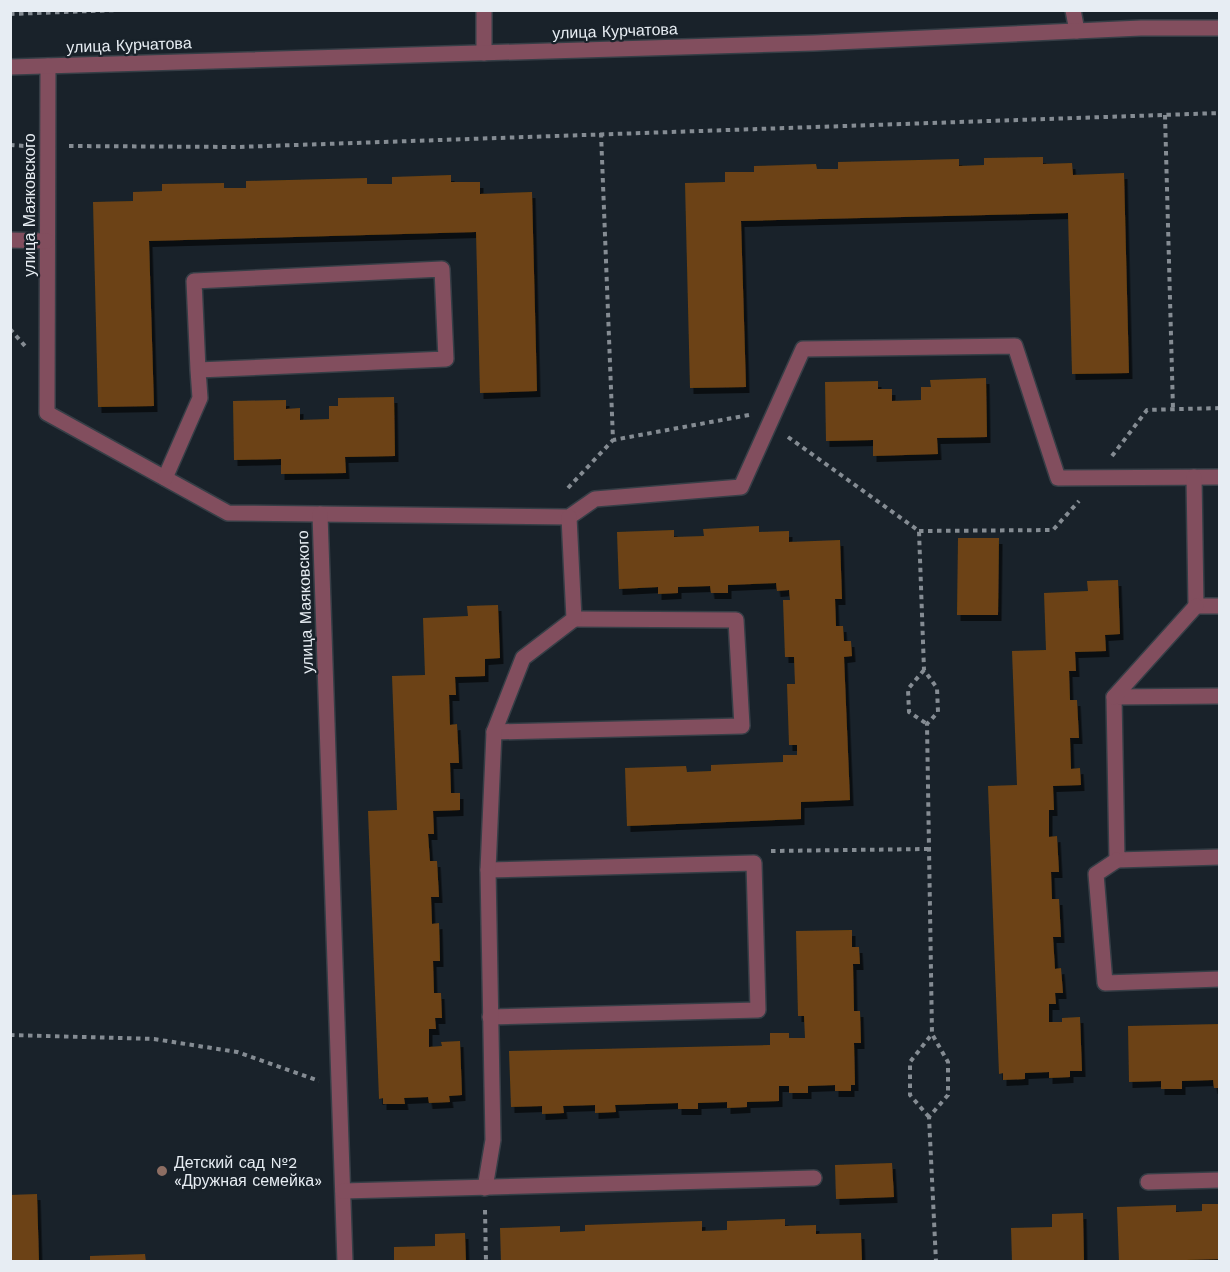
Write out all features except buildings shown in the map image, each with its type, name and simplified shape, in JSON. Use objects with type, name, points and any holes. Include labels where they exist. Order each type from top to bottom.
[{"type":"street","points":[[484,10],[484,53]]},
{"type":"street","points":[[1073,10],[1077,31]]},
{"type":"street","name":"улица Курчатова","points":[[10,67],[814,44],[1077,31],[1220,28]]},
{"type":"street","name":"улица Маяковского","points":[[48,66],[47,413],[228,513],[320,514],[345,1262]]},
{"type":"street","points":[[10,240],[47,241]]},
{"type":"street","points":[[165,478],[200,398],[198,370],[194,281],[442,269],[446,359],[198,370]]},
{"type":"street","points":[[320,514],[569,518],[595,499],[741,487],[803,349],[1015,346],[1058,478],[1220,477]]},
{"type":"street","points":[[1117,860],[1113,697],[1196,606],[1194,477]]},
{"type":"street","points":[[569,518],[574,619]]},
{"type":"street","points":[[1196,606],[1220,606]]},
{"type":"street","points":[[485,1188],[493,1140],[488,870],[494,732],[523,658],[574,619],[736,620],[742,726],[494,732]]},
{"type":"street","points":[[1113,697],[1220,696]]},
{"type":"street","points":[[1220,857],[1117,860],[1096,874],[1105,983],[1220,979]]},
{"type":"street","points":[[488,870],[754,863],[758,1010],[490,1017]]},
{"type":"street","points":[[343,1191],[814,1178]]},
{"type":"street","points":[[1148,1182],[1220,1180]]},
{"type":"path","points":[[10,14],[119,10]]},
{"type":"path","points":[[10,146],[238,147],[1220,113]]},
{"type":"path","points":[[1165,115],[1173,409]]},
{"type":"path","points":[[601,134],[613,440],[754,414],[919,531],[924,670],[937,688],[938,712],[927,724],[932,1034],[948,1062],[948,1095],[929,1118]]},
{"type":"path","points":[[924,670],[908,689],[909,712],[927,724]]},
{"type":"path","points":[[932,1034],[910,1062],[910,1095],[929,1118],[936,1262]]},
{"type":"path","points":[[10,1035],[154,1039],[237,1052],[339,1089]]},
{"type":"path","points":[[485,1188],[486,1262]]},
{"type":"place","name":"Детский сад №2 «Дружная семейка»","points":[[162,1171]]}]
